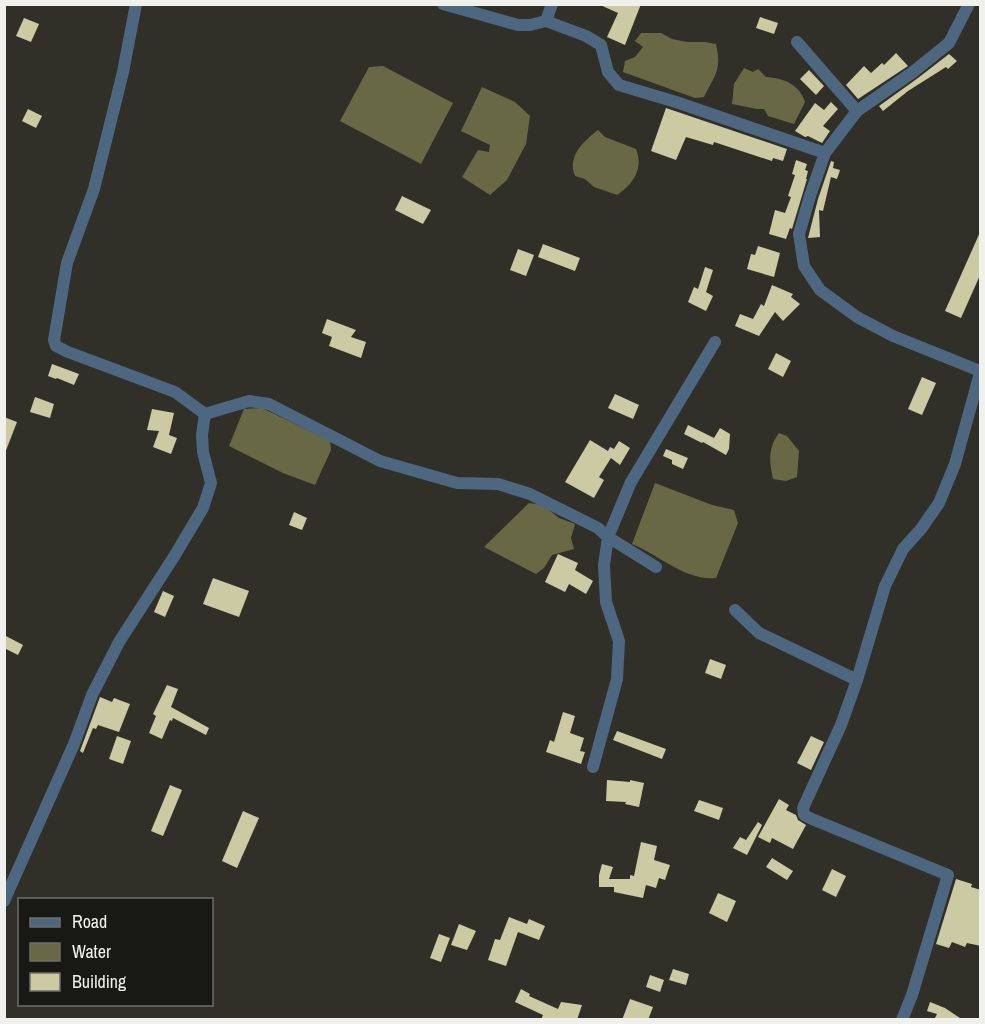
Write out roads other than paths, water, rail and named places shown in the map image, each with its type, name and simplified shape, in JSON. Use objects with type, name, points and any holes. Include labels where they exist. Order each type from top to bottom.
[{"type":"street","points":[[136,4],[123,72],[94,189],[67,263],[54,340],[56,346],[68,352],[175,392],[205,414]]},
{"type":"street","points":[[443,4],[518,25],[546,21],[586,36],[601,45],[608,72],[619,86],[676,102],[825,153]]},
{"type":"street","points":[[546,21],[552,4]]},
{"type":"street","points":[[902,1020],[912,996],[948,875],[812,819],[804,815],[803,808],[841,725],[885,586],[903,549],[921,529],[939,503],[955,464],[981,372],[893,336],[857,317],[820,290],[804,266],[799,234],[825,153],[857,111],[913,72],[949,43],[969,4]]},
{"type":"street","points":[[797,42],[857,111]]},
{"type":"street","points":[[593,767],[618,679],[619,641],[606,602],[604,565],[608,537],[631,482],[716,342]]},
{"type":"street","points":[[205,414],[249,401],[269,404],[380,460],[456,483],[498,484],[530,494],[598,528],[608,537],[656,567]]},
{"type":"street","points":[[4,902],[74,744],[92,695],[119,642],[203,508],[211,483],[203,452],[202,435],[205,414]]},
{"type":"street","points":[[735,610],[759,633],[857,680]]},
{"type":"water","points":[[641,33],[661,33],[672,39],[687,42],[716,44],[718,66],[704,97],[695,98],[623,72],[625,61],[635,57],[643,47],[635,41]]},
{"type":"water","points":[[383,66],[453,103],[421,164],[340,121],[369,67]]},
{"type":"water","points":[[744,68],[753,72],[758,69],[766,77],[785,81],[799,91],[805,102],[794,124],[768,116],[764,109],[732,104],[734,84]]},
{"type":"water","points":[[482,87],[515,102],[530,116],[526,144],[507,180],[490,195],[462,177],[478,150],[489,152],[490,145],[461,131]]},
{"type":"water","points":[[598,130],[605,137],[636,149],[639,163],[636,175],[617,195],[594,187],[585,179],[575,176],[573,162],[578,150]]},
{"type":"water","points":[[262,408],[330,441],[331,450],[315,485],[283,473],[229,446],[244,409]]},
{"type":"water","points":[[779,433],[787,436],[799,451],[797,477],[786,481],[773,479],[771,466],[771,449]]},
{"type":"water","points":[[655,483],[712,505],[734,510],[738,523],[716,578],[694,576],[632,544]]},
{"type":"water","points":[[529,503],[543,505],[559,518],[575,524],[571,538],[574,549],[552,555],[544,568],[536,574],[484,547]]}]
